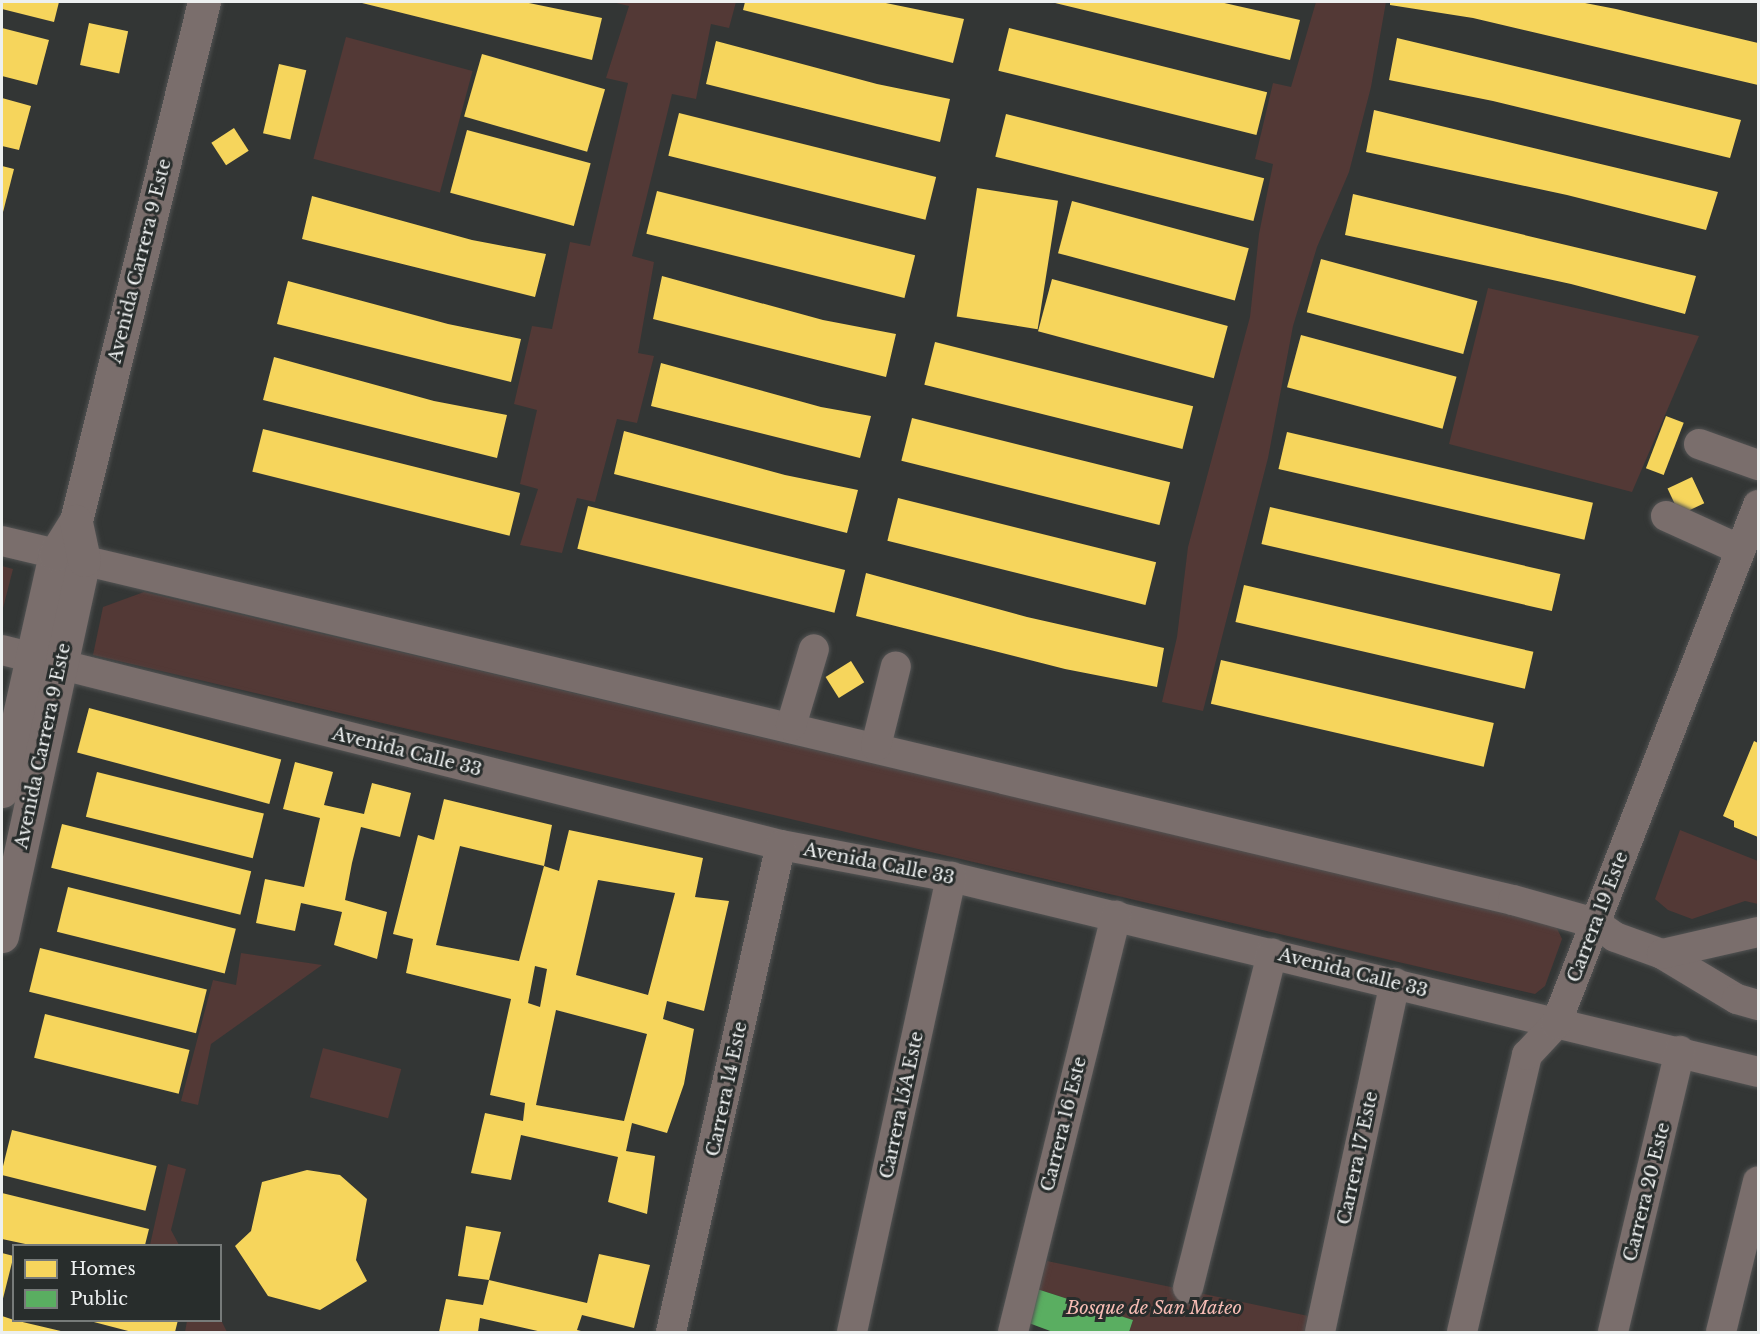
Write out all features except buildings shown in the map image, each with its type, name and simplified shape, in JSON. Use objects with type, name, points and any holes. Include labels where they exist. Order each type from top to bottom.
[{"type":"main road","name":"Avenida Carrera 9 Este","points":[[2,791],[32,658],[69,557],[204,2]]},
{"type":"main road","name":"Avenida Carrera 9 Este","points":[[2,936],[32,658]]},
{"type":"street","points":[[1699,444],[1758,465]]},
{"type":"street","name":"Carrera 19 Este","points":[[1462,1332],[1527,1054],[1556,1024],[1758,505]]},
{"type":"street","points":[[1666,516],[1741,550]]},
{"type":"street","points":[[2,541],[876,746],[1513,900],[1594,923],[1630,944],[1662,954],[1737,999],[1758,1005]]},
{"type":"street","points":[[791,726],[814,649]]},
{"type":"street","name":"Avenida Calle 33","points":[[32,658],[781,845],[951,877],[1272,953],[1556,1024],[1680,1051],[1758,1072]]},
{"type":"street","points":[[876,746],[896,666]]},
{"type":"street","name":"Carrera 14 Este","points":[[671,1332],[781,845]]},
{"type":"street","name":"Carrera 15A Este","points":[[852,1332],[951,877]]},
{"type":"street","name":"Carrera 16 Este","points":[[1013,1332],[1116,916]]},
{"type":"street","points":[[1662,954],[1758,932]]},
{"type":"street","points":[[1188,1288],[1272,953]]},
{"type":"street","name":"Carrera 17 Este","points":[[1320,1332],[1395,983]]},
{"type":"street","name":"Carrera 20 Este","points":[[1613,1332],[1680,1051]]},
{"type":"street","points":[[1721,1332],[1758,1180]]},
{"type":"green space","points":[[612,2],[736,2],[729,28],[711,24],[696,99],[672,94],[632,256],[654,262],[638,353],[654,356],[637,423],[617,419],[595,502],[577,498],[562,553],[520,545],[538,489],[520,484],[537,410],[514,404],[532,326],[552,329],[570,242],[590,246],[628,83],[606,78],[629,6]]},
{"type":"green space","points":[[1316,2],[1386,2],[1371,87],[1349,172],[1317,247],[1293,326],[1268,458],[1203,711],[1162,702],[1177,637],[1188,547],[1250,317],[1259,234],[1273,164],[1255,159],[1273,83],[1291,87]]},
{"type":"green space","points":[[346,37],[473,71],[440,193],[313,159]]},
{"type":"green space","points":[[1488,288],[1699,336],[1632,492],[1449,444]]},
{"type":"green space","points":[[2,566],[13,569],[2,612]]},
{"type":"green space","points":[[144,592],[1555,924],[1562,939],[1545,986],[1535,994],[93,655],[103,607]]},
{"type":"green space","points":[[1680,830],[1758,861],[1758,904],[1745,901],[1692,919],[1668,910],[1655,899]]},
{"type":"green space","points":[[241,953],[322,965],[211,1044],[198,1105],[181,1101],[213,980],[236,985]]},
{"type":"green space","points":[[323,1048],[401,1069],[388,1118],[310,1097]]},
{"type":"green space","points":[[168,1164],[186,1169],[171,1230],[178,1244],[150,1244]]},
{"type":"green space","name":"Bosque de San Mateo","points":[[1047,1261],[1318,1318],[1315,1332],[1129,1332],[1133,1320],[1037,1289]]},
{"type":"green space","points":[[187,1322],[222,1322],[227,1332],[185,1332]]}]
